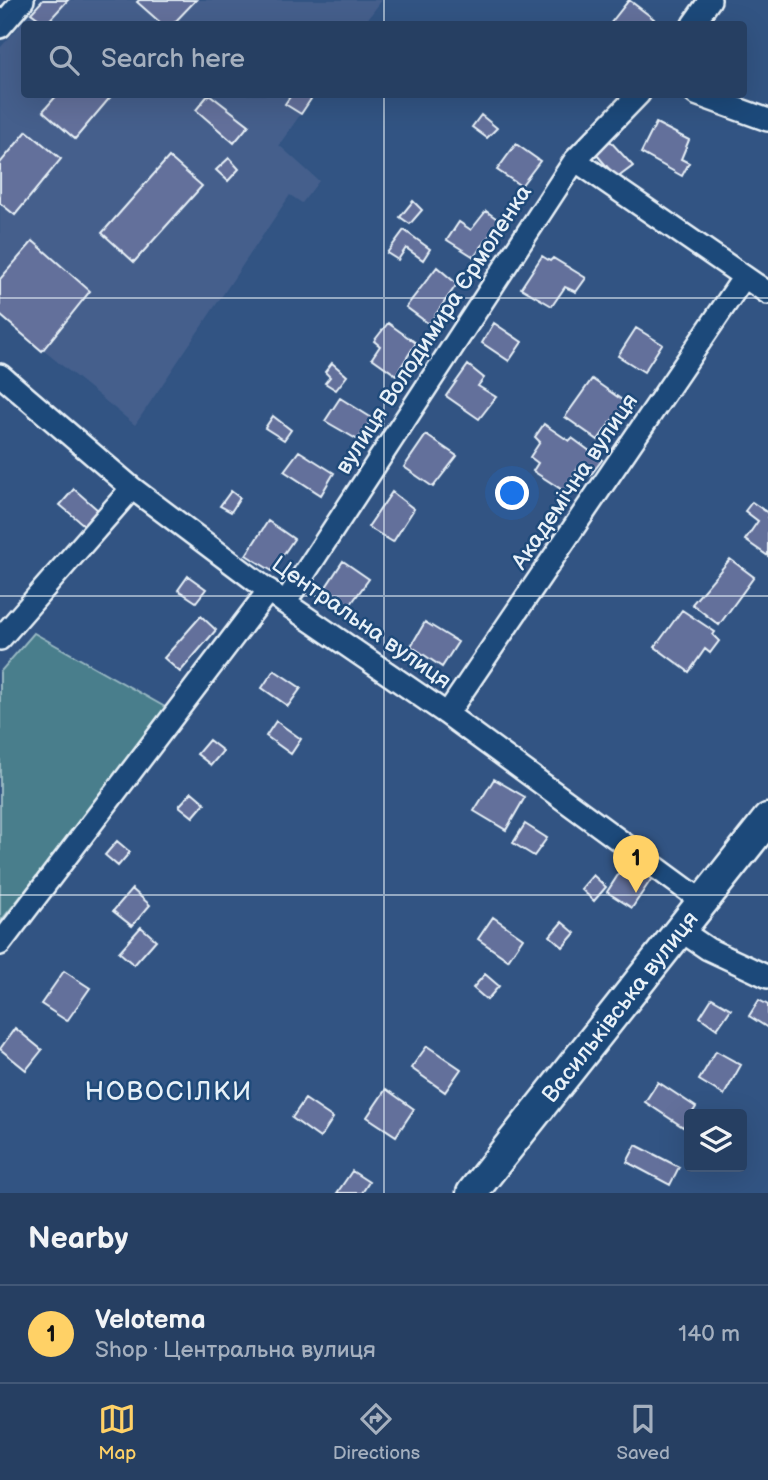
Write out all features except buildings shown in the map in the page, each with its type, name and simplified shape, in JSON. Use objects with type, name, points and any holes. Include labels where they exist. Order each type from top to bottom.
[{"type":"street","points":[[0,27],[23,0]]},
{"type":"street","points":[[695,21],[710,0]]},
{"type":"street","name":"вулиця Володимира Єрмоленка","points":[[0,944],[277,596],[575,160],[635,98]]},
{"type":"street","points":[[707,98],[768,120]]},
{"type":"street","points":[[575,160],[768,293]]},
{"type":"street","name":"Академічна вулиця","points":[[447,714],[744,277]]},
{"type":"street","name":"Центральна вулиця","points":[[0,375],[132,488],[277,596],[447,714],[702,901]]},
{"type":"street","points":[[0,639],[132,488]]},
{"type":"street","name":"Васильківська вулиця","points":[[472,1193],[768,819]]},
{"type":"street","points":[[680,930],[708,949],[768,977]]},
{"type":"shaded area","points":[[43,0],[382,0],[366,21],[24,21]]},
{"type":"shaded area","points":[[21,25],[21,98],[312,98],[279,145],[319,181],[302,203],[290,195],[135,425],[0,315],[0,48]]},
{"type":"green space","points":[[34,633],[172,711],[0,922],[0,672]]},
{"type":"place","name":"Velotema","points":[[636,893]]},
{"type":"district","name":"НОВОСІЛКИ","points":[[169,1091]]}]
